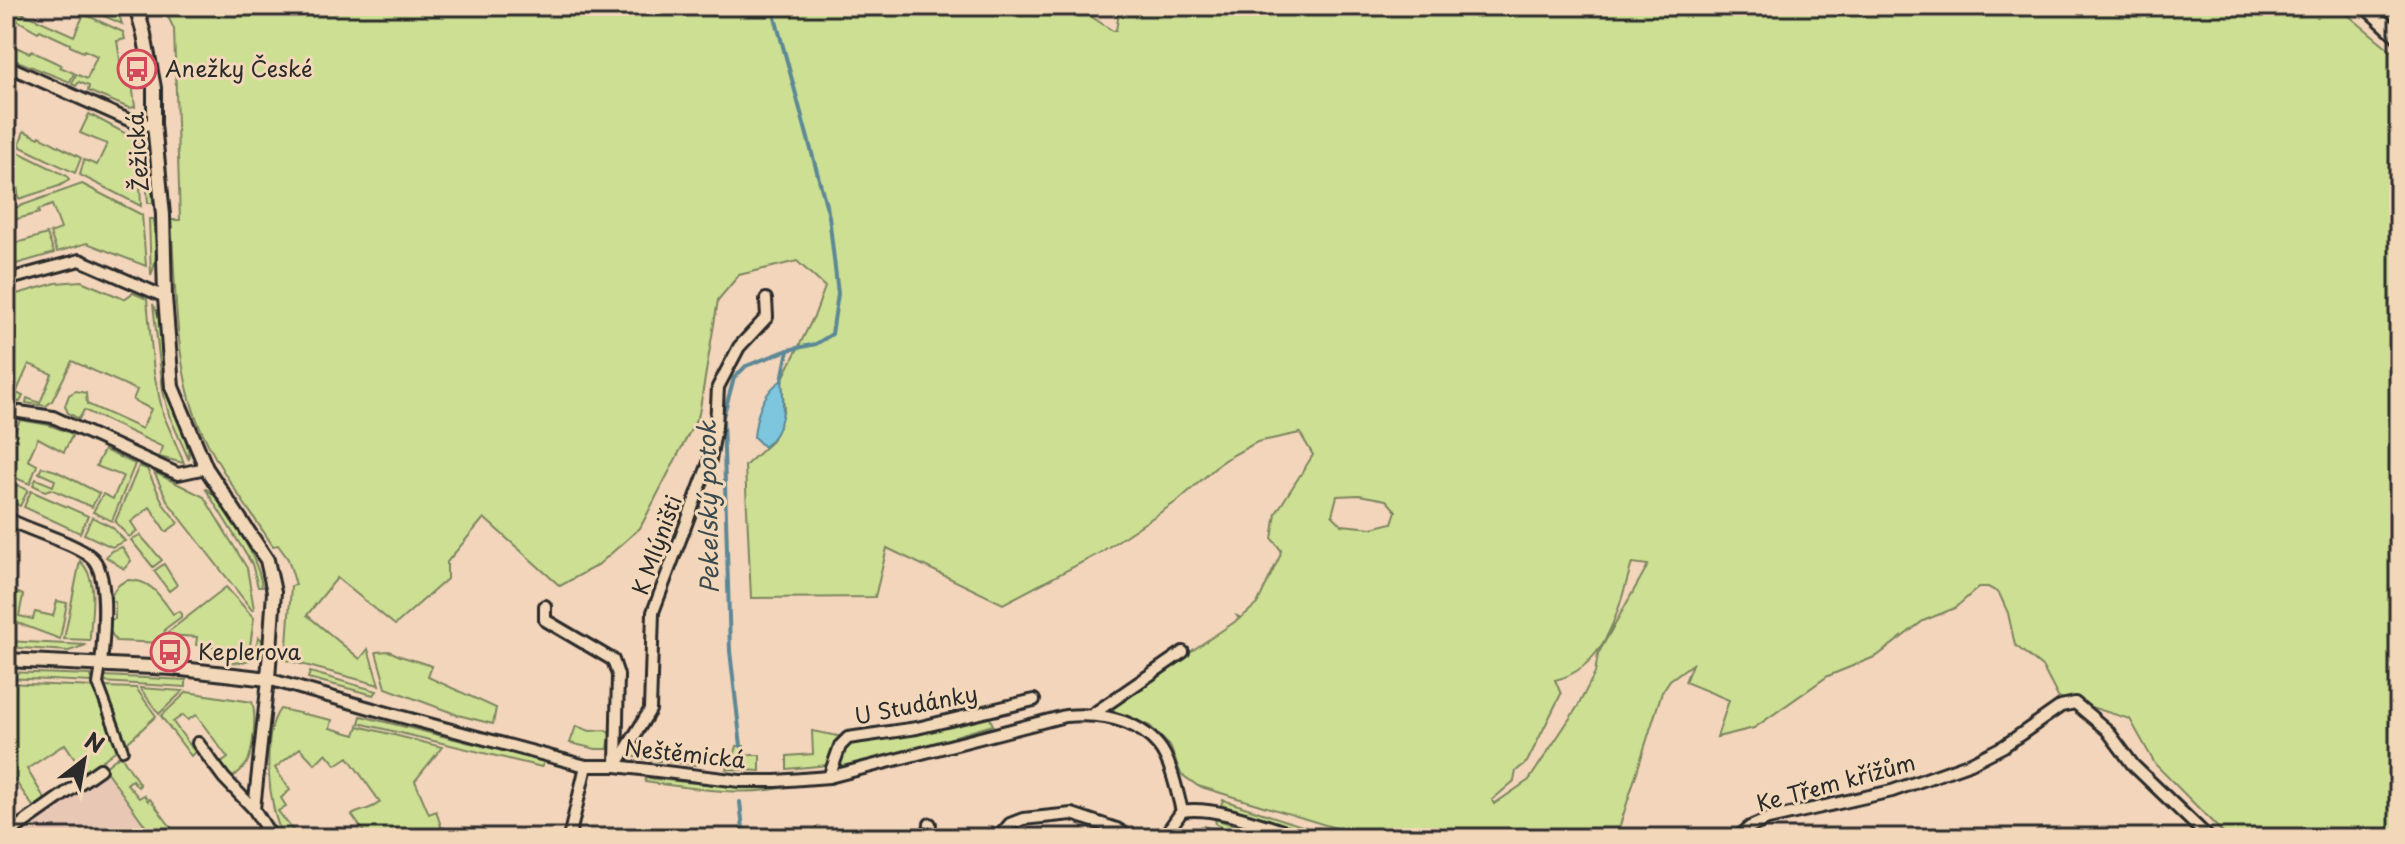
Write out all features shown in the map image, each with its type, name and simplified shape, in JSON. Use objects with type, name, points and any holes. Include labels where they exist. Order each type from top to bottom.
[{"type":"street","name":"Žežická","points":[[136,6],[154,88],[172,387],[206,468],[267,560],[274,592],[268,679]]},
{"type":"street","points":[[2365,6],[2399,37]]},
{"type":"street","points":[[12,68],[140,125],[154,124]]},
{"type":"street","points":[[6,280],[80,260],[165,297]]},
{"type":"street","name":"K Mlýništi","points":[[616,766],[650,710],[653,612],[710,460],[718,387],[739,347],[767,317],[766,299]]},
{"type":"street","points":[[6,410],[53,417],[178,474],[206,468]]},
{"type":"street","points":[[6,518],[80,550],[99,566],[103,642],[98,684],[123,750]]},
{"type":"street","points":[[545,606],[545,620],[613,660],[618,675],[616,766]]},
{"type":"street","points":[[1093,714],[1183,652]]},
{"type":"street","name":"Neštěmická","points":[[6,660],[182,669],[268,679],[586,766],[616,766],[740,781],[829,777],[1065,716],[1093,714],[1138,728],[1160,747],[1182,811]]},
{"type":"street","points":[[254,809],[268,679]]},
{"type":"street","name":"U Studánky","points":[[829,777],[840,746],[848,738],[917,728],[1034,700]]},
{"type":"street","name":"Ke Třem křížům","points":[[1737,838],[1750,827],[1768,819],[1892,791],[1971,763],[2004,746],[2061,706],[2075,703],[2107,730],[2133,765],[2209,838]]},
{"type":"street","points":[[198,743],[224,778],[254,809],[272,838]]},
{"type":"street","points":[[569,838],[586,766]]},
{"type":"street","points":[[6,835],[100,769]]},
{"type":"street","points":[[1163,838],[1182,811],[1197,809],[1305,838]]},
{"type":"street","points":[[998,838],[1010,824],[1023,819],[1072,814],[1117,829],[1131,838]]},
{"type":"street","points":[[928,838],[930,824]]},
{"type":"street","points":[[442,838],[443,835],[449,838]]},
{"type":"shaded area","points":[[107,772],[154,838],[11,838],[77,793]]},
{"type":"green space","points":[[82,6],[116,6],[122,24]]},
{"type":"green space","points":[[163,6],[1086,6],[1092,17],[1113,31],[1118,19],[1116,6],[2337,6],[2399,57],[2399,838],[2228,838],[2155,764],[2130,719],[2058,697],[2043,668],[2015,645],[2008,613],[1999,593],[1988,587],[1979,587],[1955,608],[1923,621],[1877,656],[1828,676],[1754,728],[1717,737],[1729,700],[1685,682],[1692,664],[1670,680],[1662,692],[1616,838],[1368,838],[1198,786],[1181,774],[1170,746],[1150,726],[1107,708],[1257,604],[1280,556],[1281,550],[1272,539],[1276,513],[1313,455],[1300,433],[1257,442],[1224,460],[1179,500],[1098,554],[1003,604],[887,548],[875,597],[751,598],[745,466],[772,441],[784,409],[782,380],[825,287],[797,261],[739,275],[718,300],[699,414],[640,528],[598,565],[560,586],[484,518],[447,562],[447,579],[395,625],[337,578],[307,615],[360,659],[368,649],[379,685],[286,660],[291,586],[296,585],[288,559],[278,545],[273,546],[213,453],[197,420],[184,372],[177,322],[171,220],[180,220],[174,29]],"holes":[[[1359,495],[1386,500],[1396,511],[1392,523],[1372,528],[1342,525],[1332,515],[1337,496]],[[1632,563],[1648,565],[1598,654],[1595,673],[1578,706],[1529,780],[1494,804],[1492,800],[1514,781],[1516,771],[1527,762],[1561,694],[1555,680],[1587,663],[1608,634]]]},
{"type":"green space","points":[[9,7],[74,36],[84,14],[123,32],[125,39],[117,41],[121,65],[130,66],[135,107],[129,108],[88,91],[89,86],[79,82],[76,86],[72,84],[76,74],[87,79],[97,56],[40,30],[38,32],[13,18],[6,32],[6,9]]},
{"type":"green space","points":[[16,47],[29,53],[31,51],[74,73],[70,82],[12,59]]},
{"type":"green space","points":[[89,114],[138,140],[141,206],[80,175],[84,160],[97,165],[107,144],[80,133]]},
{"type":"green space","points":[[24,131],[81,158],[75,173],[21,147]]},
{"type":"green space","points":[[143,141],[149,154],[153,203],[148,203]]},
{"type":"green space","points":[[14,150],[67,176],[69,180],[19,199],[11,153]]},
{"type":"green space","points":[[82,184],[142,215],[146,266],[87,243],[57,252],[50,233],[61,229],[52,205],[38,210],[39,213],[6,222],[6,211]]},
{"type":"green space","points":[[149,219],[153,219],[156,247],[151,275]]},
{"type":"green space","points":[[47,234],[54,253],[6,267],[6,246]]},
{"type":"green space","points":[[81,281],[124,299],[133,293],[147,299],[154,373],[163,414],[184,463],[159,457],[163,447],[84,410],[79,419],[68,413],[65,406],[69,395],[76,391],[86,393],[87,404],[142,429],[151,409],[133,400],[137,390],[72,361],[52,401],[46,406],[26,403],[27,398],[40,403],[52,374],[29,364],[16,393],[23,396],[20,402],[6,399],[6,386],[13,371],[6,368],[6,297],[56,283]]},
{"type":"green space","points":[[153,304],[162,330],[171,398],[186,441],[189,460],[169,415],[163,391]]},
{"type":"green space","points":[[20,420],[49,425],[73,434],[64,452],[38,438],[28,460],[37,465],[30,484],[6,474],[6,449]]},
{"type":"green space","points":[[104,450],[135,464],[112,521],[93,512],[103,494],[113,499],[123,476],[96,466]]},
{"type":"green space","points":[[139,466],[147,469],[164,505],[178,523],[166,532],[150,507],[131,522],[137,531],[129,537],[115,522]]},
{"type":"green space","points":[[42,467],[99,493],[92,507],[51,489],[45,491],[33,485],[36,479],[53,486],[55,480],[39,473]]},
{"type":"green space","points":[[154,472],[204,497],[247,568],[254,609],[168,502]]},
{"type":"green space","points":[[6,480],[28,490],[20,506],[6,499]]},
{"type":"green space","points":[[205,488],[223,506],[241,533],[262,587],[258,587],[252,564]]},
{"type":"green space","points":[[31,491],[88,516],[80,533],[24,507]]},
{"type":"green space","points":[[92,517],[112,527],[125,541],[112,547],[84,534]]},
{"type":"green space","points":[[140,535],[162,560],[153,567],[131,540]]},
{"type":"green space","points":[[122,547],[131,561],[124,569],[106,557],[111,551]]},
{"type":"green space","points":[[80,561],[92,588],[90,640],[64,639]]},
{"type":"green space","points":[[164,564],[177,585],[169,591],[154,571]]},
{"type":"green space","points":[[128,580],[149,586],[173,614],[179,611],[181,614],[165,629],[163,643],[116,641],[110,631],[108,620],[115,619],[115,602],[110,601],[111,597],[118,586]]},
{"type":"green space","points":[[226,587],[254,618],[250,646],[241,651],[196,645],[197,637],[168,635],[168,632]]},
{"type":"green space","points":[[14,591],[23,595],[19,616],[33,619],[35,612],[53,616],[57,601],[67,603],[60,639],[7,619],[6,602],[10,602]]},
{"type":"green space","points":[[259,637],[263,642],[258,653],[246,661],[229,662],[230,656],[248,656]]},
{"type":"green space","points":[[6,641],[86,645],[69,651],[6,647]]},
{"type":"green space","points":[[389,651],[432,666],[428,677],[496,708],[493,724],[458,715],[386,688],[376,652]]},
{"type":"green space","points":[[6,672],[91,675],[92,682],[6,678]]},
{"type":"green space","points":[[310,672],[377,691],[374,695],[308,678]]},
{"type":"green space","points":[[103,676],[186,680],[186,687],[102,682]]},
{"type":"green space","points":[[6,683],[94,687],[119,748],[85,774],[65,744],[27,769],[46,801],[35,809],[6,768]]},
{"type":"green space","points":[[103,687],[136,688],[156,716],[125,745]]},
{"type":"green space","points":[[140,688],[183,691],[159,714]]},
{"type":"green space","points":[[187,692],[252,702],[254,724],[251,751],[247,763],[232,778],[220,764],[228,758],[196,715],[188,720],[183,715],[173,722],[195,752],[191,756],[161,716]]},
{"type":"green space","points":[[280,709],[332,720],[330,728],[355,735],[358,726],[442,747],[415,781],[429,814],[436,811],[441,826],[437,838],[399,838],[393,835],[391,838],[357,838],[364,832],[352,815],[380,802],[348,757],[336,765],[326,753],[315,764],[300,748],[275,768],[290,790],[281,798],[286,806],[278,811],[295,833],[283,836],[270,790],[269,772],[270,736]]},
{"type":"green space","points":[[361,716],[544,761],[542,767],[359,723]]},
{"type":"green space","points":[[989,716],[993,725],[955,736],[955,739],[842,766],[838,763],[842,748],[849,741],[920,732]]},
{"type":"green space","points":[[576,726],[590,731],[606,730],[610,734],[608,749],[570,743]]},
{"type":"green space","points":[[812,731],[843,737],[828,765],[787,769],[787,756],[813,754]]},
{"type":"green space","points":[[737,746],[744,746],[744,755],[760,755],[760,771],[726,769]]},
{"type":"green space","points":[[646,747],[661,750],[660,761],[630,756],[633,748],[645,751]]},
{"type":"green space","points":[[666,751],[697,755],[695,765],[665,761]]},
{"type":"green space","points":[[119,756],[140,785],[138,787],[132,780],[127,784],[139,798],[144,795],[148,801],[150,799],[179,838],[154,838],[104,768]]},
{"type":"green space","points":[[646,778],[735,787],[790,786],[772,790],[718,791],[645,782]]},
{"type":"green space","points":[[1223,800],[1314,830],[1340,835],[1339,838],[1309,833],[1221,805]]},
{"type":"green space","points":[[1215,819],[1272,838],[1236,833],[1216,824]]},
{"type":"green space","points":[[1203,826],[1242,838],[1184,838],[1189,831]]},
{"type":"water","points":[[782,380],[780,425],[764,447],[754,437],[757,420],[765,398]]},
{"type":"waterway","name":"Pekelský potok","points":[[741,746],[730,651],[723,417],[734,378],[746,366],[788,350],[816,344],[832,334],[838,294],[829,216],[772,6]]},
{"type":"waterway","points":[[782,380],[788,350]]},
{"type":"waterway","name":"Pekelský potok","points":[[740,802],[744,838]]},
{"type":"place","name":"Anežky České","points":[[137,69]]},
{"type":"place","name":"Keplerova","points":[[170,652]]}]
